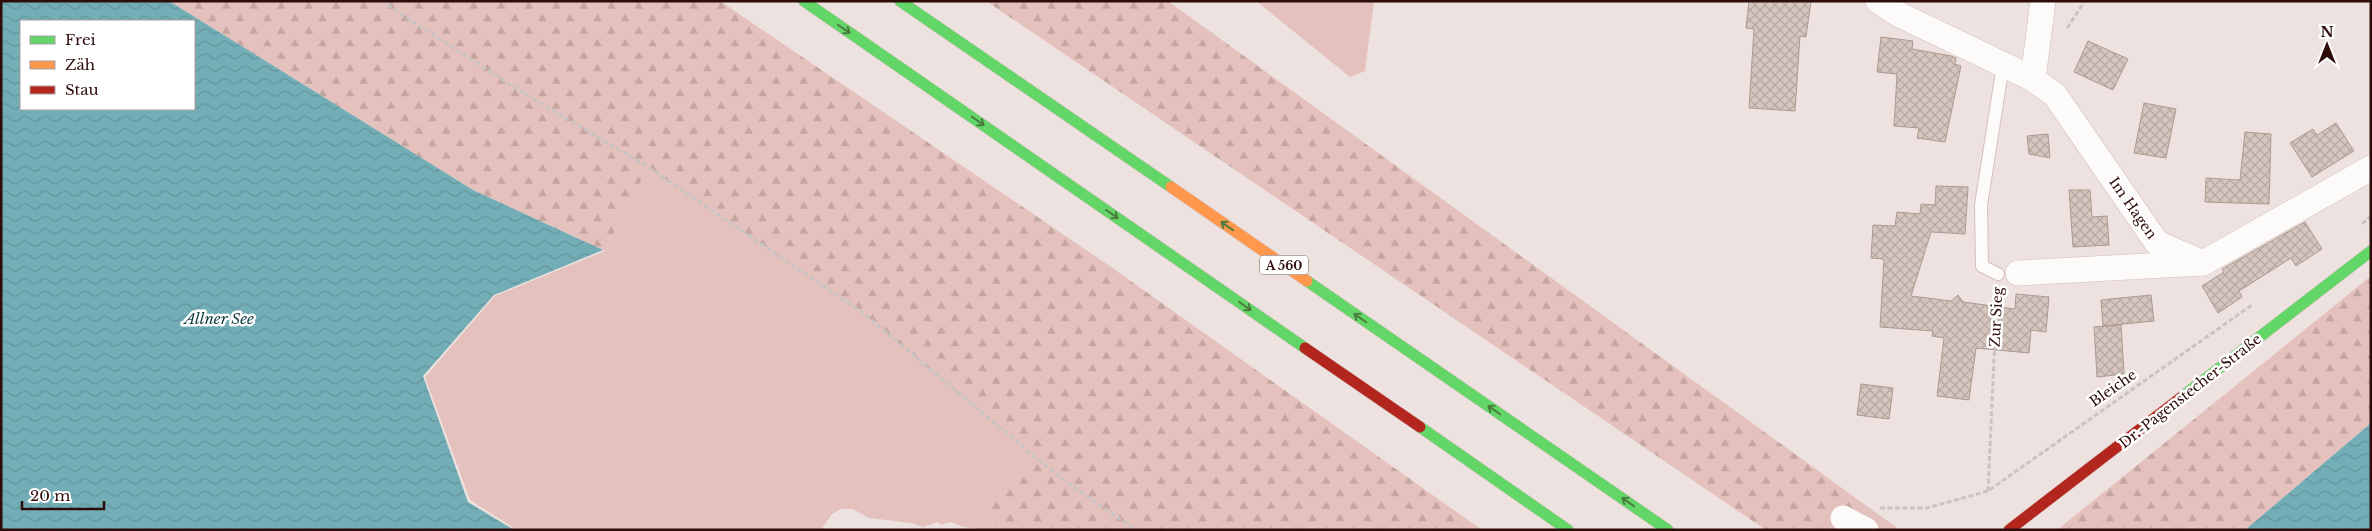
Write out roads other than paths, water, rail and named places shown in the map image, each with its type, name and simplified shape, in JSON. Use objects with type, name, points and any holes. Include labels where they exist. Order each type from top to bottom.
[{"type":"main road","points":[[804,1],[1568,530]]},
{"type":"main road","name":"A 560","points":[[900,1],[1668,530]]},
{"type":"main road","name":"Dr.-Pagenstecher-Straße","points":[[2009,530],[2371,251]]},
{"type":"street","name":"Im Hagen","points":[[1878,1],[1898,14],[2033,79],[2055,95],[2157,243],[2203,263]]},
{"type":"street","points":[[2033,79],[2043,1]]},
{"type":"street","points":[[2008,274],[2203,263],[2371,168]]},
{"type":"street","points":[[1843,518],[1866,530]]},
{"type":"lane","name":"Zur Sieg","points":[[2004,65],[1981,205],[1982,266],[2008,274]]},
{"type":"water","name":"Allner See","points":[[1,1],[169,1],[473,190],[603,250],[494,295],[423,376],[468,502],[514,530],[1,530]]},
{"type":"water","points":[[2371,423],[2371,530],[2245,530]]}]
